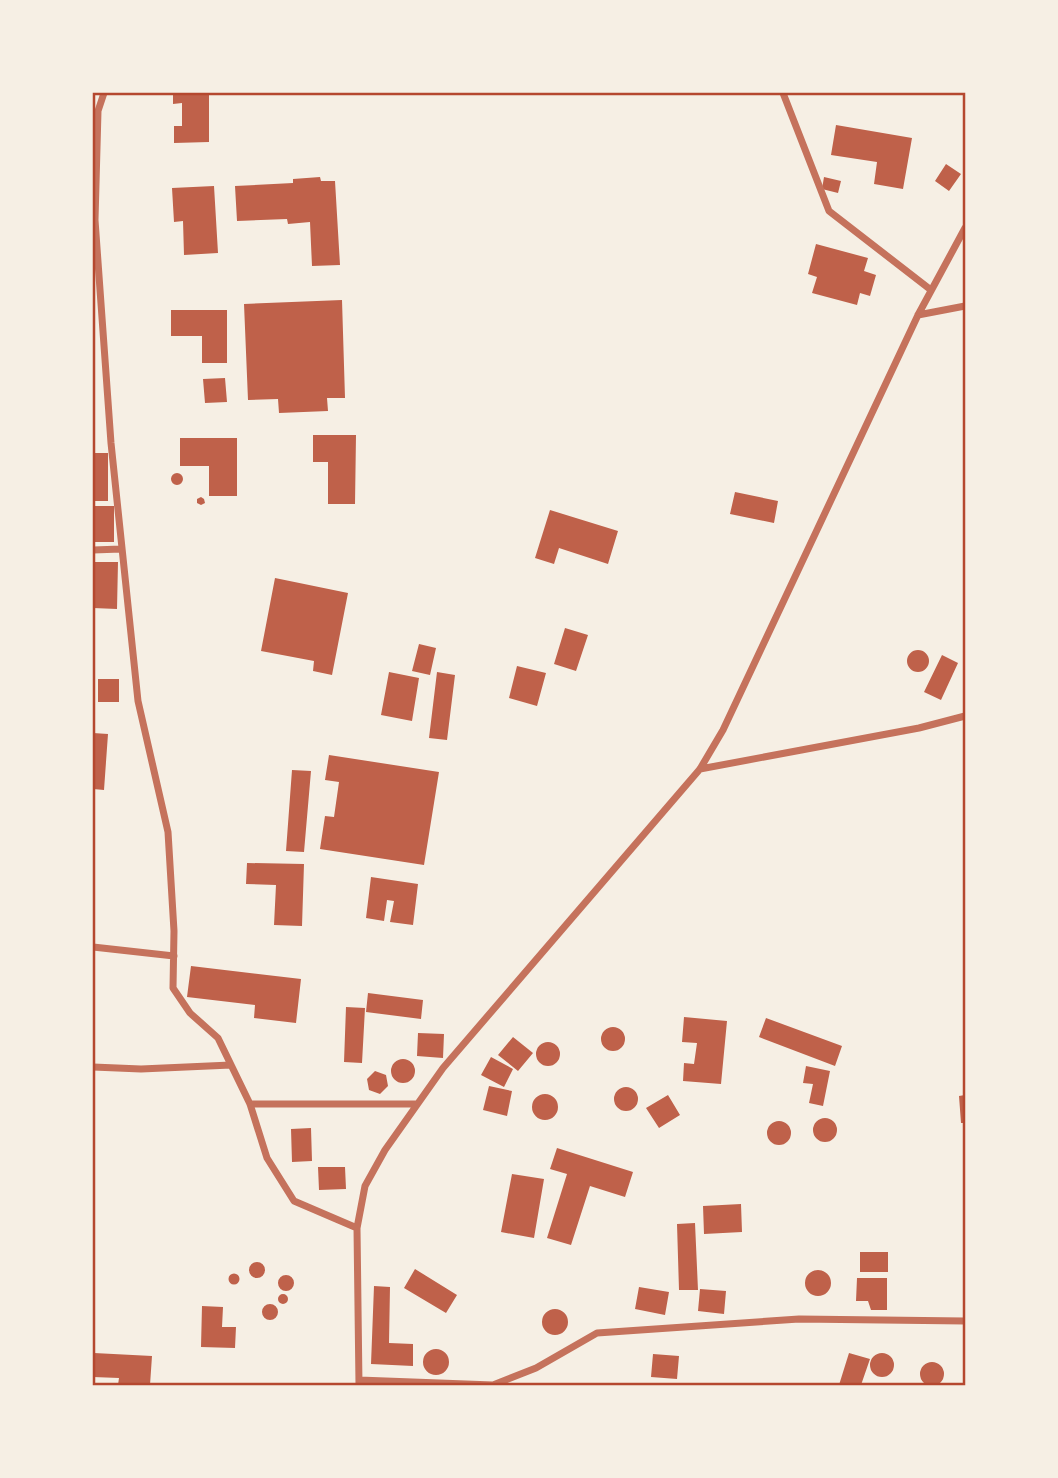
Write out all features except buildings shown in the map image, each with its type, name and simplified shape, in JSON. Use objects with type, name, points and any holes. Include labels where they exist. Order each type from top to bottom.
[{"type":"street","points":[[104,93],[95,111],[95,220],[121,550],[138,701],[168,832],[173,988],[190,1013],[218,1038],[250,1104],[267,1158],[294,1201],[357,1228]]},
{"type":"street","points":[[783,93],[829,211],[931,290]]},
{"type":"street","points":[[965,228],[918,315],[723,730],[699,769],[443,1068],[385,1150],[365,1186],[357,1228],[359,1383],[493,1385],[536,1368],[597,1333],[799,1319],[965,1321]]},
{"type":"street","points":[[918,315],[965,306]]},
{"type":"street","points":[[93,550],[121,550]]},
{"type":"street","points":[[699,769],[919,728],[965,716]]},
{"type":"street","points":[[93,947],[174,956]]},
{"type":"street","points":[[93,1067],[141,1069],[231,1065]]},
{"type":"street","points":[[250,1104],[416,1104]]}]
